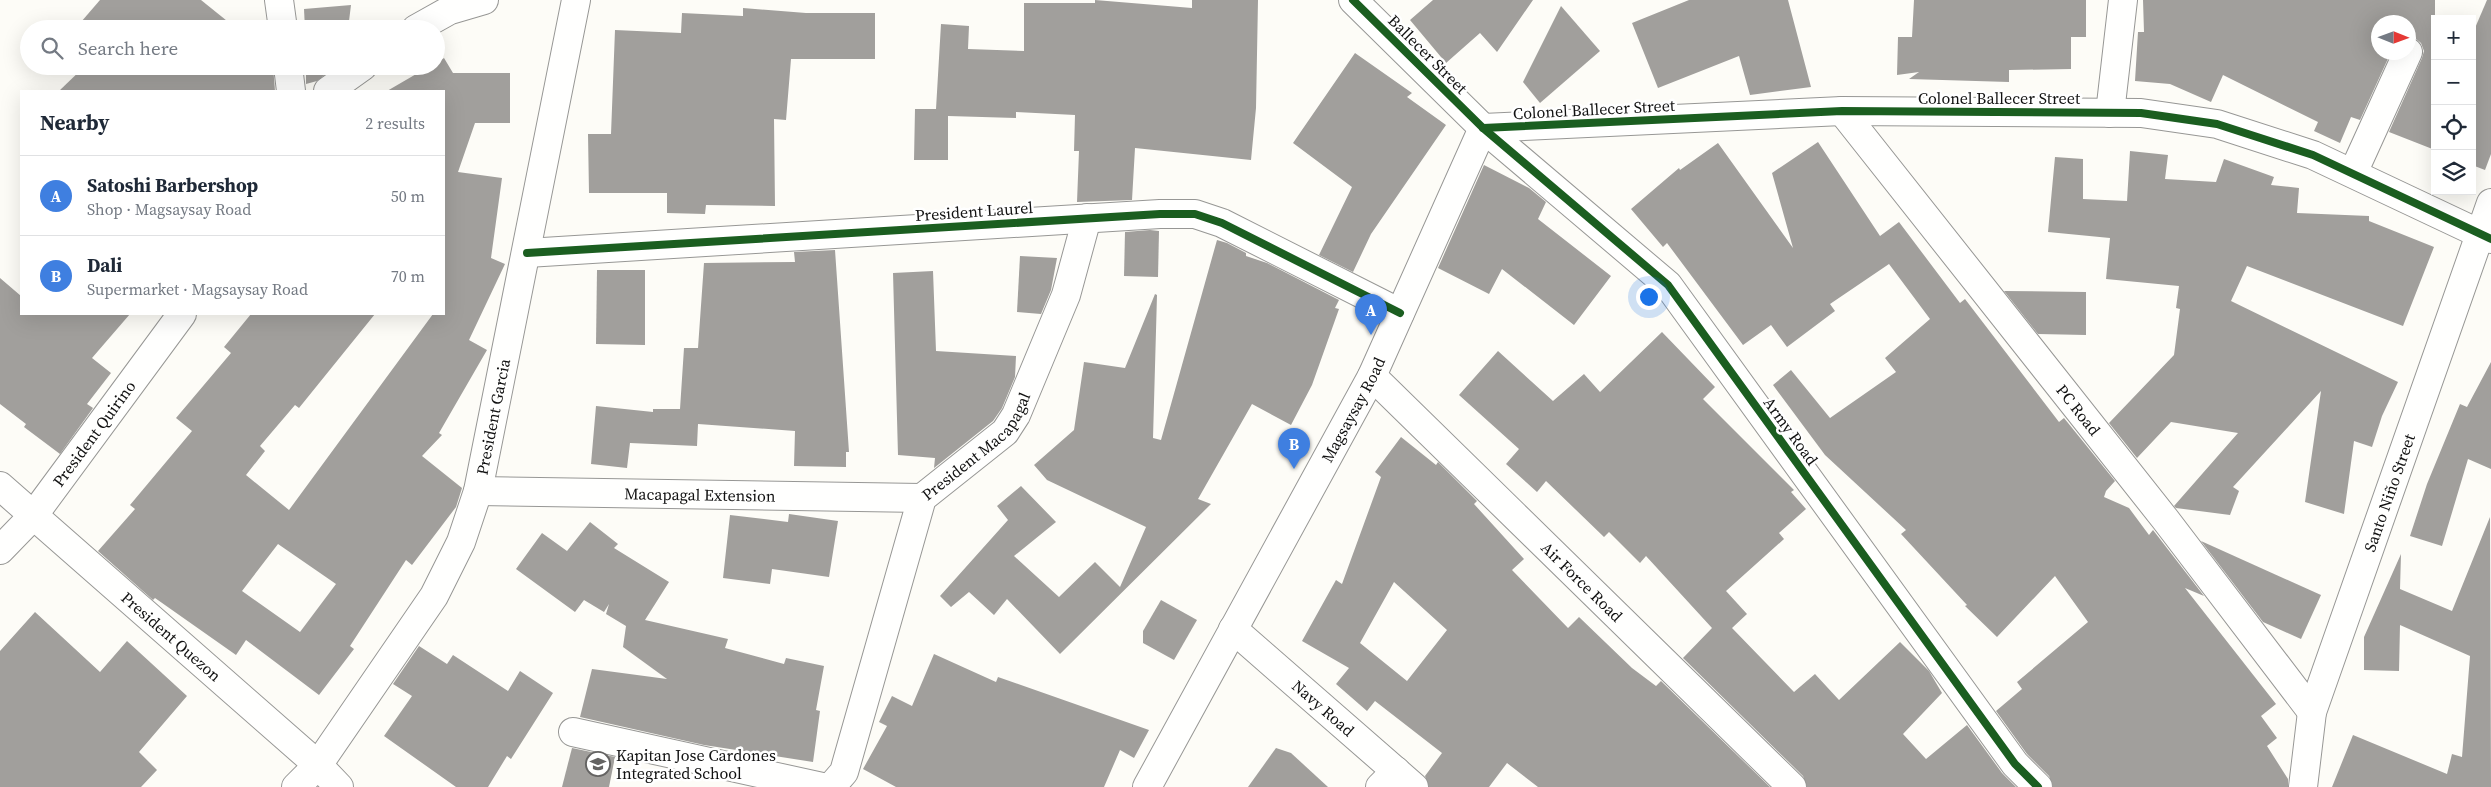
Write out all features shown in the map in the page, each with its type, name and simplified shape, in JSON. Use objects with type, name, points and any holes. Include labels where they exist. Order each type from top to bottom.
[{"type":"street","points":[[279,0],[282,20]]},
{"type":"street","points":[[432,20],[450,10],[484,0]]},
{"type":"street","name":"President Garcia","points":[[296,787],[318,765],[434,596],[461,542],[478,491],[527,254],[576,0]]},
{"type":"street","name":"Ballecer Street","points":[[1353,0],[1483,128]]},
{"type":"street","points":[[2110,113],[2123,0]]},
{"type":"street","points":[[2353,173],[2405,60]]},
{"type":"street","points":[[289,75],[291,90]]},
{"type":"street","points":[[329,90],[350,75]]},
{"type":"street","name":"Colonel Ballecer Street","points":[[1483,128],[1842,112],[2141,113],[2217,124],[2313,155],[2486,236]]},
{"type":"street","name":"PC Road","points":[[1842,112],[2165,519],[2312,712]]},
{"type":"street","name":"Magsaysay Road","points":[[1147,787],[1372,376],[1483,128]]},
{"type":"street","name":"Army Road","points":[[1483,128],[1668,285],[2015,764],[2038,787]]},
{"type":"street","name":"Santo Niño Street","points":[[2303,787],[2312,712],[2486,236],[2491,203]]},
{"type":"street","name":"President Laurel","points":[[527,254],[1087,218],[1194,214],[1222,223],[1400,313]]},
{"type":"street","name":"President Macapagal","points":[[831,787],[844,772],[922,498],[1005,432],[1016,416],[1066,295],[1087,218]]},
{"type":"street","name":"President Quirino","points":[[0,550],[33,516],[181,315]]},
{"type":"street","name":"Air Force Road","points":[[1372,376],[1792,787]]},
{"type":"street","name":"President Quezon","points":[[0,486],[318,765],[339,787]]},
{"type":"street","name":"Macapagal Extension","points":[[478,491],[922,498]]},
{"type":"street","name":"Navy Road","points":[[1233,629],[1397,782]]},
{"type":"street","points":[[573,732],[822,787]]},
{"type":"building","points":[[100,0],[201,0],[226,20],[83,20]]},
{"type":"building","points":[[1095,0],[1192,8],[1192,0],[1258,0],[1256,108],[1251,160],[1135,148],[1132,200],[1077,202],[1079,151],[1074,151],[1075,115],[1016,112],[1016,118],[948,116],[948,160],[914,160],[915,109],[936,109],[941,24],[969,26],[968,49],[1024,51],[1024,3],[1095,3]]},
{"type":"building","points":[[1433,0],[1533,0],[1497,52],[1480,33],[1446,63],[1410,20]]},
{"type":"building","points":[[1689,0],[1788,0],[1811,87],[1750,95],[1739,56],[1658,88],[1632,23]]},
{"type":"building","points":[[1914,0],[2086,0],[2086,37],[2071,37],[2071,69],[2009,70],[2009,82],[1909,79],[1919,72],[1897,75],[1898,37],[1912,37]]},
{"type":"building","points":[[2143,0],[2435,0],[2435,15],[2431,15],[2431,148],[2389,132],[2424,51],[2421,43],[2416,39],[2416,15],[2371,15],[2371,60],[2387,60],[2360,120],[2351,117],[2340,143],[2314,131],[2318,122],[2223,75],[2211,102],[2170,84],[2135,81],[2138,32],[2144,32]]},
{"type":"building","points":[[2487,0],[2491,0],[2491,154],[2485,170],[2476,167],[2476,26]]},
{"type":"building","points":[[351,5],[349,20],[305,20],[304,9]]},
{"type":"building","points":[[1561,6],[1600,51],[1540,103],[1523,82]]},
{"type":"building","points":[[743,8],[806,13],[875,13],[875,59],[791,59],[786,120],[774,119],[775,206],[706,205],[705,214],[667,213],[667,193],[589,193],[588,134],[611,134],[615,30],[681,33],[682,13],[743,16]]},
{"type":"building","points":[[1355,53],[1412,93],[1407,97],[1446,125],[1371,234],[1353,272],[1319,255],[1352,187],[1293,143]]},
{"type":"building","points":[[445,60],[453,73],[510,73],[510,123],[475,123],[458,172],[502,178],[491,258],[505,264],[469,340],[487,350],[439,433],[442,435],[422,456],[462,488],[456,507],[412,565],[406,560],[350,646],[354,649],[319,695],[246,640],[236,655],[155,598],[153,600],[98,551],[135,509],[130,505],[192,431],[176,418],[231,353],[224,347],[250,315],[374,315],[299,408],[295,405],[260,446],[265,451],[246,475],[289,510],[432,315],[445,315],[445,90],[389,90],[415,75],[445,75]],"holes":[[[278,544],[336,584],[300,632],[242,591]]]},
{"type":"building","points":[[76,75],[274,75],[275,90],[60,90]]},
{"type":"building","points":[[306,75],[325,75],[317,81],[306,84]]},
{"type":"building","points":[[1818,142],[1880,236],[1899,222],[1960,303],[1965,299],[2059,422],[2064,418],[2115,481],[2106,491],[2104,497],[2129,508],[2149,535],[2153,530],[2204,596],[2185,588],[2276,704],[2261,716],[2277,738],[2267,746],[2288,779],[2288,787],[2053,787],[2049,776],[2027,754],[1996,711],[2022,689],[2017,682],[2088,622],[2055,576],[1997,637],[1965,606],[1967,605],[1901,534],[1906,530],[1825,455],[1773,385],[1791,370],[1830,418],[1896,372],[1885,358],[1930,319],[1889,264],[1830,304],[1835,311],[1787,347],[1771,325],[1743,345],[1667,243],[1663,247],[1631,209],[1679,168],[1680,170],[1718,143],[1793,248],[1772,173]]},
{"type":"building","points":[[2130,151],[2168,155],[2165,179],[2216,182],[2224,159],[2274,177],[2271,185],[2299,188],[2297,213],[2369,216],[2369,221],[2434,247],[2403,326],[2247,266],[2231,301],[2398,382],[2382,416],[2372,447],[2354,441],[2344,514],[2305,502],[2321,391],[2233,487],[2239,491],[2230,515],[2176,508],[2174,506],[2238,433],[2171,422],[2137,458],[2109,423],[2174,355],[2180,309],[2176,308],[2179,286],[2106,279],[2110,238],[2048,232],[2055,157],[2083,159],[2083,199],[2127,201]]},
{"type":"building","points":[[1484,165],[1529,188],[1546,202],[1538,219],[1611,276],[1574,325],[1502,269],[1489,294],[1438,268]]},
{"type":"building","points":[[1159,231],[1158,277],[1124,276],[1125,232]]},
{"type":"building","points":[[1217,240],[1227,243],[1246,253],[1246,256],[1267,263],[1339,300],[1335,308],[1339,309],[1312,385],[1291,425],[1252,404],[1198,499],[1211,504],[1060,654],[1007,599],[994,615],[969,592],[951,607],[940,596],[1008,520],[997,506],[1021,486],[1056,522],[1014,556],[1059,597],[1095,562],[1120,587],[1146,527],[1047,480],[1034,465],[1074,430],[1084,362],[1125,368],[1155,294],[1157,295],[1153,438],[1161,440]]},
{"type":"building","points":[[835,250],[849,452],[846,452],[846,467],[794,466],[795,431],[698,424],[697,446],[630,443],[627,468],[591,464],[596,406],[653,412],[653,409],[680,409],[684,348],[698,348],[704,263],[795,262],[794,252]]},
{"type":"building","points":[[1020,256],[1057,258],[1051,290],[1041,314],[1017,312]]},
{"type":"building","points":[[597,270],[645,270],[645,345],[596,344]]},
{"type":"building","points":[[933,271],[936,351],[1016,356],[1015,377],[1002,408],[993,421],[934,468],[935,458],[898,455],[893,273]]},
{"type":"building","points":[[0,278],[20,295],[20,315],[129,315],[92,358],[111,373],[87,404],[93,408],[60,454],[24,427],[26,424],[0,404]]},
{"type":"building","points":[[2004,291],[2086,292],[2086,335],[2038,334]]},
{"type":"building","points":[[1662,332],[1715,387],[1703,399],[1794,490],[1791,492],[1806,509],[1779,533],[1784,539],[1726,591],[1747,614],[1732,628],[1794,692],[1815,674],[1839,700],[1900,642],[1929,671],[1942,693],[1903,734],[1926,759],[1967,725],[2002,773],[2016,787],[1807,787],[1803,776],[1683,658],[1712,628],[1646,556],[1640,563],[1609,532],[1604,537],[1546,481],[1537,492],[1506,464],[1519,449],[1459,395],[1498,351],[1553,401],[1584,374],[1600,392]]},
{"type":"building","points":[[2491,362],[2491,469],[2468,459],[2442,546],[2410,536],[2427,484],[2460,404],[2467,407]]},
{"type":"building","points":[[1401,437],[1436,465],[1438,462],[1477,501],[1474,504],[1524,559],[1512,570],[1568,628],[1579,617],[1632,668],[1656,686],[1661,681],[1770,787],[1538,787],[1507,763],[1489,787],[1429,787],[1425,776],[1442,753],[1375,701],[1367,711],[1336,684],[1349,668],[1302,641],[1336,580],[1342,584],[1381,477],[1375,472]],"holes":[[[1394,582],[1447,630],[1407,681],[1360,643]]]},
{"type":"building","points":[[789,514],[838,521],[829,577],[772,569],[770,584],[723,578],[730,515],[788,522]]},
{"type":"building","points":[[2490,517],[2491,787],[2332,787],[2353,735],[2447,774],[2452,754],[2462,757],[2470,656],[2400,625],[2399,671],[2364,670],[2364,637],[2401,554],[2400,589],[2452,611]]},
{"type":"building","points":[[590,522],[618,544],[614,548],[669,582],[645,620],[728,639],[725,648],[784,664],[786,658],[824,666],[816,710],[820,711],[813,762],[704,745],[580,717],[592,669],[667,679],[623,647],[626,626],[606,614],[609,604],[604,612],[584,600],[575,612],[516,569],[542,533],[567,551]]},
{"type":"building","points":[[2201,541],[2321,595],[2301,639],[2263,622]]},
{"type":"building","points":[[1161,600],[1197,620],[1174,660],[1143,643],[1143,631]]},
{"type":"building","points":[[35,612],[100,672],[127,641],[187,696],[139,752],[157,770],[141,787],[0,787],[0,651]]},
{"type":"building","points":[[419,646],[447,664],[453,655],[508,691],[520,671],[553,693],[511,759],[507,756],[488,787],[456,787],[384,736],[412,696],[393,684]]},
{"type":"building","points":[[934,654],[996,682],[998,677],[1149,730],[1134,758],[1120,750],[1104,787],[896,787],[863,769],[887,726],[879,722],[892,696],[912,706]]},
{"type":"building","points":[[572,748],[615,757],[609,787],[562,787]]},
{"type":"building","points":[[1276,748],[1291,753],[1328,787],[1248,787]]},
{"type":"cycle path","points":[[1353,0],[1483,128],[1668,285],[2015,764],[2038,787]]},
{"type":"cycle path","points":[[1483,128],[1842,111],[2141,113],[2217,124],[2313,155],[2491,239]]},
{"type":"cycle path","points":[[527,253],[1160,214],[1195,214],[1222,223],[1400,313]]},
{"type":"place","name":"Satoshi Barbershop","points":[[1371,335]]},
{"type":"place","name":"Dali","points":[[1294,469]]},
{"type":"place","name":"Kapitan Jose Cardones Integrated School","points":[[598,764]]}]
